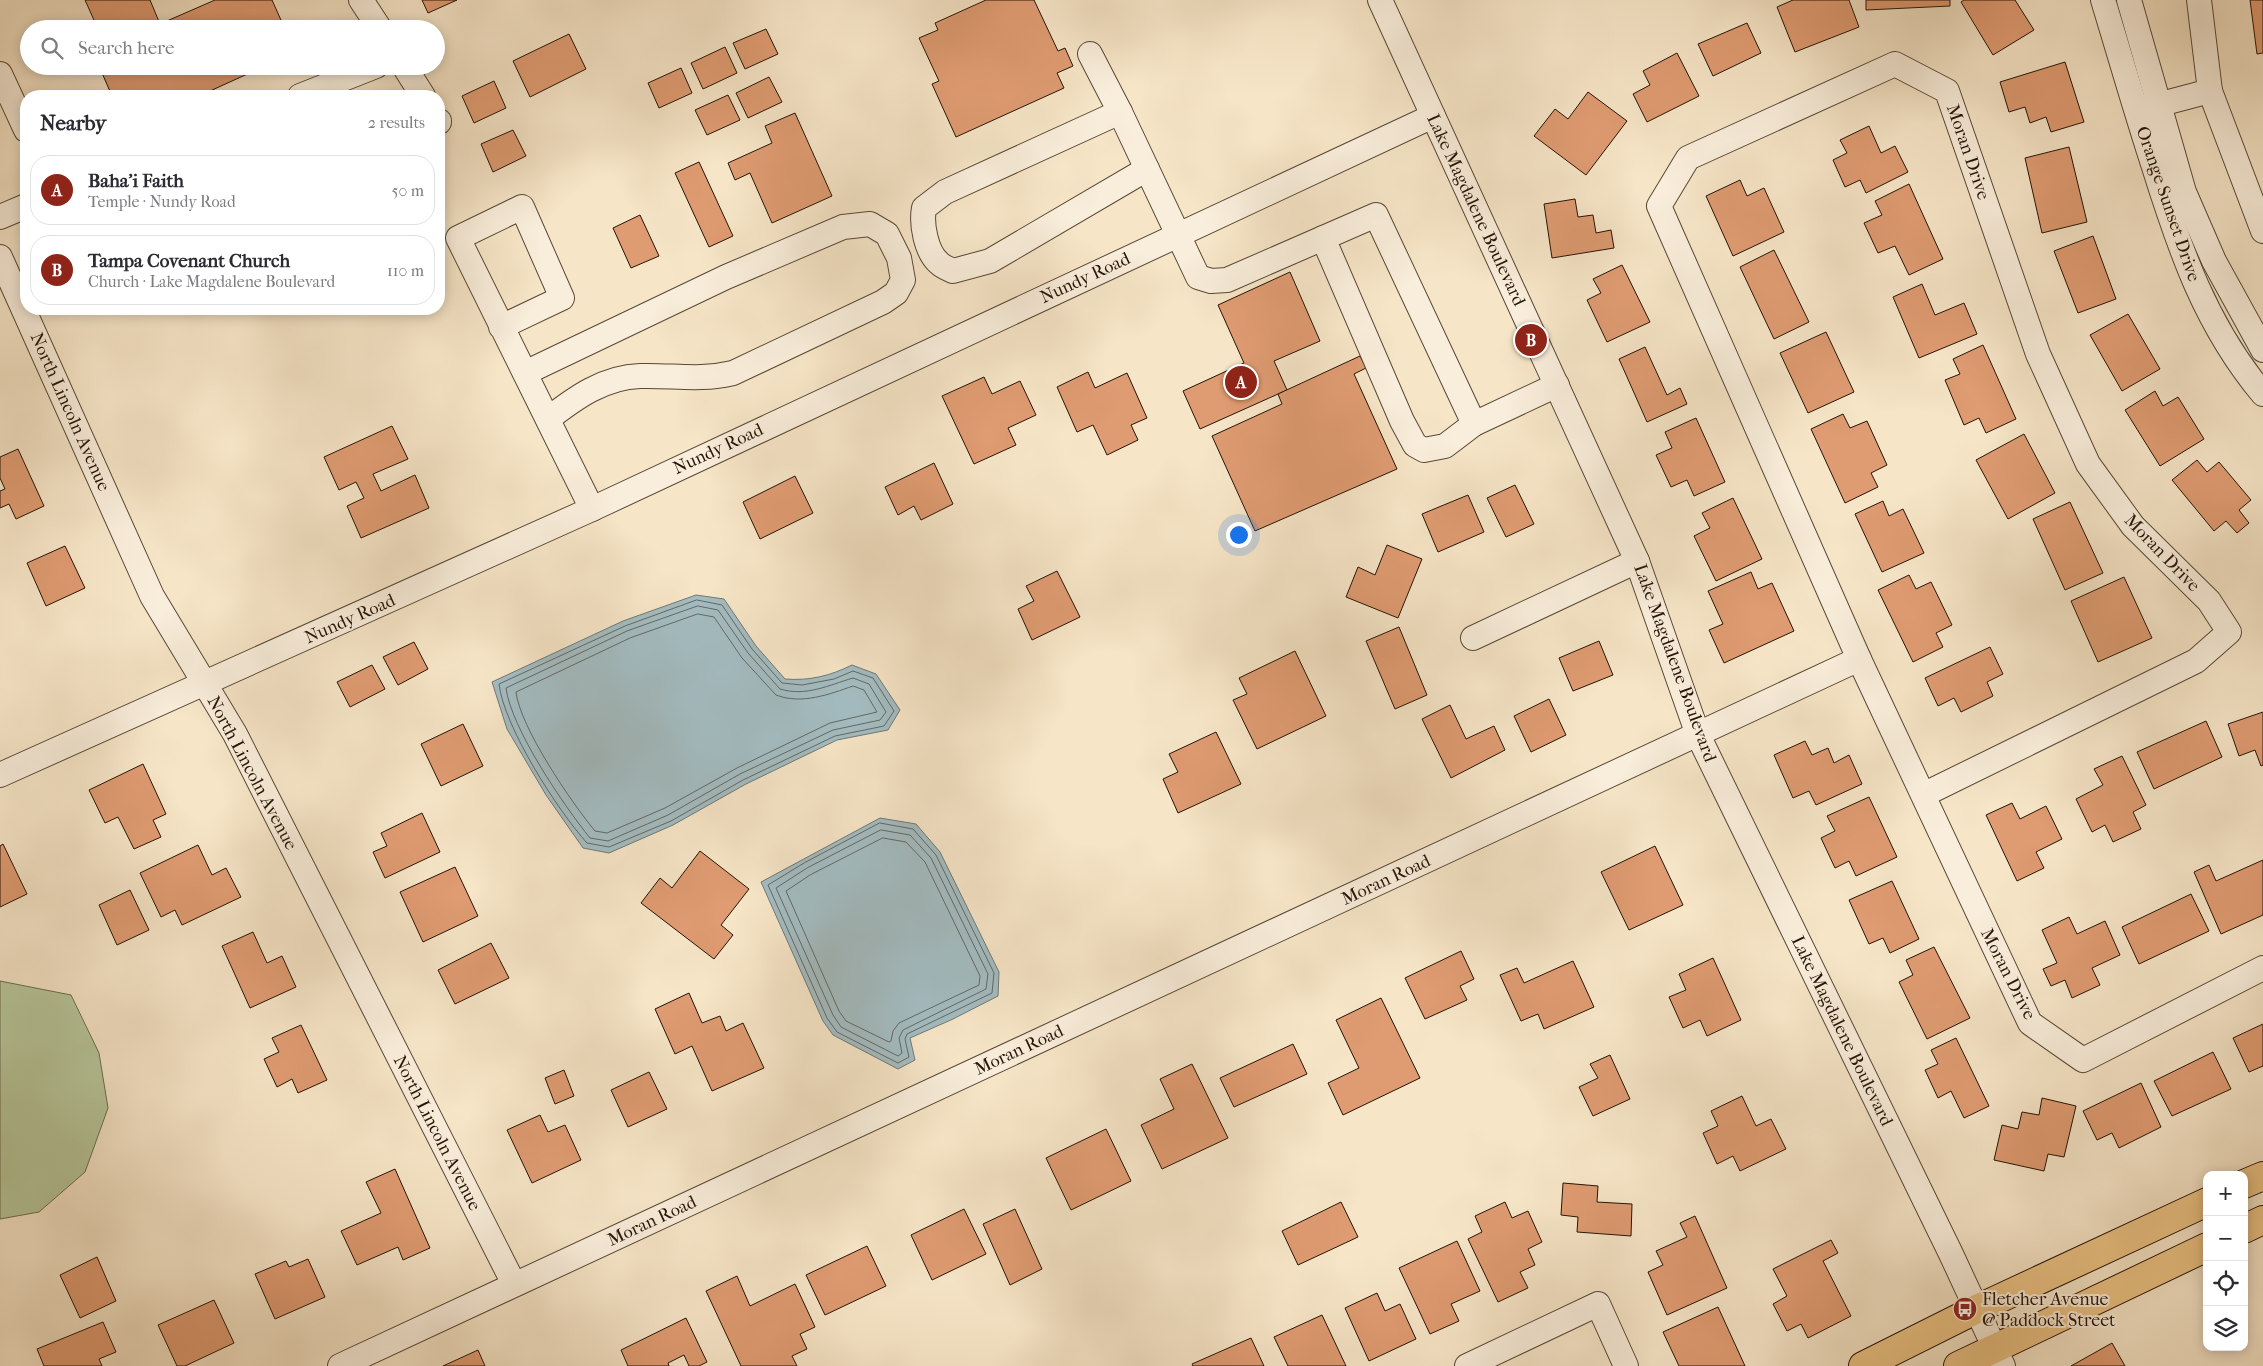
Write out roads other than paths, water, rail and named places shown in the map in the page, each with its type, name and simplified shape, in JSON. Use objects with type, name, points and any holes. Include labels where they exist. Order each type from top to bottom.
[{"type":"main road","points":[[2248,1182],[2263,1176]]},
{"type":"main road","points":[[1863,1366],[1977,1309],[2203,1204]]},
{"type":"main road","points":[[1958,1366],[1999,1357],[2203,1249]]},
{"type":"street","points":[[361,0],[374,20]]},
{"type":"street","name":"Lake Magdalene Boulevard","points":[[1380,0],[1637,561],[1698,735],[1999,1357]]},
{"type":"street","name":"Orange Sunset Drive","points":[[2103,0],[2214,261],[2263,350]]},
{"type":"street","name":"Orange Sunset Drive","points":[[2129,0],[2147,107],[2181,250],[2198,293],[2246,374],[2263,394]]},
{"type":"street","points":[[2200,0],[2210,92],[2263,231]]},
{"type":"street","points":[[1090,54],[1120,112],[1198,277],[1211,281],[1227,280],[1376,215],[1474,424]]},
{"type":"street","name":"Moran Drive","points":[[1923,795],[2196,661],[2229,632],[2209,601],[2133,526],[2088,464],[2038,354],[1947,91],[1895,64],[1688,158],[1659,206],[1859,659],[2030,1024],[2083,1060],[2263,968]]},
{"type":"street","points":[[0,74],[20,117]]},
{"type":"street","points":[[315,90],[353,75]]},
{"type":"street","points":[[410,75],[419,90]]},
{"type":"street","points":[[2147,107],[2210,92]]},
{"type":"street","points":[[1120,112],[945,192],[924,208],[921,222],[927,243],[938,263],[953,272],[990,261],[1147,169]]},
{"type":"street","name":"Nundy Road","points":[[0,775],[204,685],[592,509],[1433,116]]},
{"type":"street","points":[[501,327],[562,298],[522,207],[458,238],[501,327],[592,509]]},
{"type":"street","points":[[0,217],[20,209]]},
{"type":"street","points":[[525,373],[726,277],[843,227],[870,224],[887,234],[899,258],[903,280],[896,293],[882,302],[733,373],[711,378],[639,376],[602,384],[579,395],[548,419]]},
{"type":"street","points":[[1323,238],[1402,421],[1416,445],[1424,450],[1445,446],[1474,424],[1557,385]]},
{"type":"street","name":"North Lincoln Avenue","points":[[0,257],[20,302]]},
{"type":"street","name":"North Lincoln Avenue","points":[[26,315],[152,596],[204,685],[236,734],[514,1284]]},
{"type":"street","points":[[1473,638],[1637,561]]},
{"type":"street","name":"Moran Road","points":[[340,1366],[1859,659]]},
{"type":"street","points":[[1467,1366],[1598,1304],[1626,1366]]},
{"type":"water","points":[[696,595],[724,599],[756,646],[785,679],[819,677],[852,665],[876,674],[900,710],[888,730],[837,740],[746,784],[673,825],[609,853],[583,848],[546,795],[507,729],[492,682],[623,621]]},
{"type":"water","points":[[880,818],[916,824],[940,852],[999,972],[998,996],[910,1038],[915,1060],[898,1069],[833,1035],[823,1021],[761,882]]},
{"type":"place","name":"Tampa Covenant Church","points":[[1531,340]]},
{"type":"place","name":"Baha'i Faith","points":[[1241,382]]},
{"type":"place","name":"Fletcher Avenue @ Paddock Street","points":[[1965,1309]]}]
